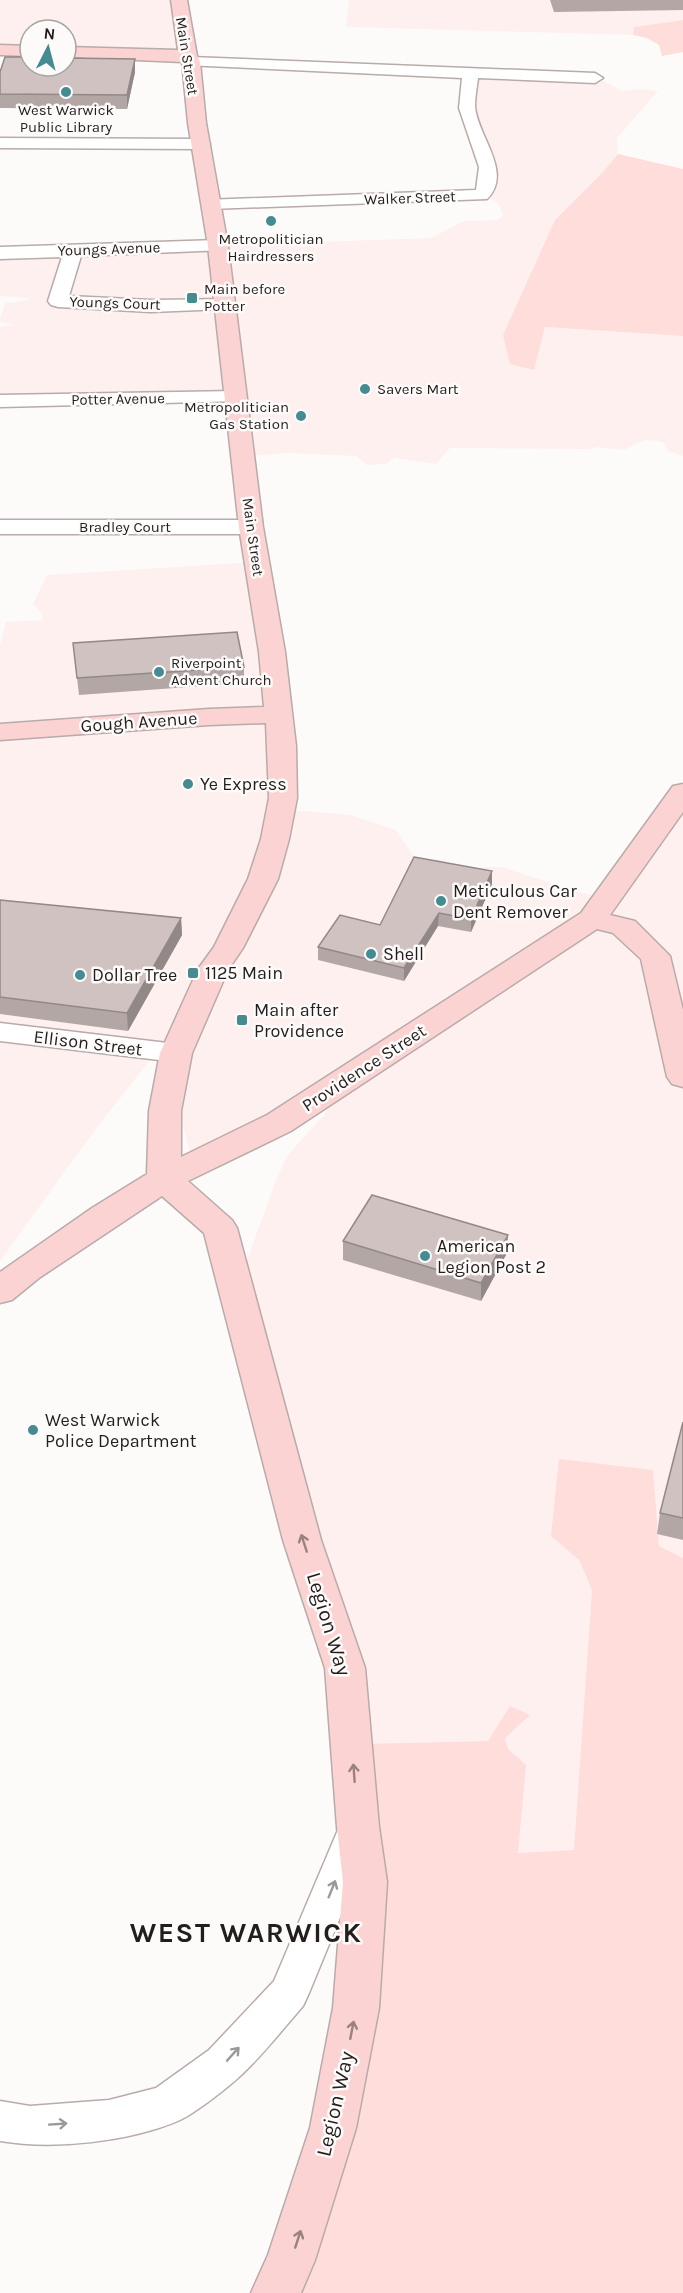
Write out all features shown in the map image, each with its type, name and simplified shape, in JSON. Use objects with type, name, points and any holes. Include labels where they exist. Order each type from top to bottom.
[{"type":"main road","name":"Main Street","points":[[176,1053],[213,969],[228,948],[263,879],[275,839],[283,798],[282,746],[272,652],[251,527],[218,246],[179,0]]},
{"type":"main road","points":[[0,50],[18,51]]},
{"type":"main road","points":[[78,53],[189,59]]},
{"type":"main road","name":"Gough Avenue","points":[[0,732],[277,715]]},
{"type":"main road","name":"Providence Street","points":[[0,1291],[36,1262],[164,1179],[279,1123],[592,919],[683,792]]},
{"type":"main road","points":[[592,919],[624,927],[655,956],[683,1077]]},
{"type":"main road","points":[[164,1179],[165,1111],[176,1053]]},
{"type":"main road","name":"Legion Way","points":[[164,1179],[220,1228],[302,1540],[345,1668],[358,1827],[365,1882],[356,2008],[333,2128],[291,2260],[276,2293]]},
{"type":"street","points":[[189,59],[470,74],[595,78]]},
{"type":"street","name":"Walker Street","points":[[211,204],[481,195],[486,190],[488,167],[467,108],[470,74]]},
{"type":"street","points":[[0,142],[201,144]]},
{"type":"street","name":"Youngs Avenue","points":[[0,253],[218,246]]},
{"type":"street","name":"Youngs Court","points":[[74,250],[58,301],[151,306],[225,303]]},
{"type":"street","name":"Potter Avenue","points":[[0,401],[236,397]]},
{"type":"street","name":"Bradley Court","points":[[0,527],[251,527]]},
{"type":"street","name":"Ellison Street","points":[[0,1032],[176,1053]]},
{"type":"street","points":[[0,2121],[30,2126],[109,2120],[167,2105],[224,2064],[289,1993],[358,1827]]},
{"type":"shaded area","points":[[0,0],[180,0],[188,56],[78,52],[78,18],[18,18],[18,51],[0,50]]},
{"type":"shaded area","points":[[349,0],[683,0],[683,20],[635,27],[633,35],[349,27],[346,26]]},
{"type":"shaded area","points":[[683,20],[683,52],[662,56],[659,45],[647,38],[633,35],[634,27]]},
{"type":"shaded area","points":[[473,77],[604,81],[622,91],[642,89],[658,91],[617,138],[618,154],[555,220],[534,370],[545,327],[683,336],[683,456],[668,451],[663,442],[644,440],[624,450],[597,447],[592,449],[450,448],[436,464],[394,458],[386,464],[367,465],[356,456],[287,453],[247,456],[237,399],[0,400],[0,327],[13,325],[0,322],[0,319],[5,303],[29,300],[0,296],[0,253],[431,238],[464,221],[498,220],[503,215],[498,203],[481,194],[484,191],[468,109]]},
{"type":"shaded area","points":[[618,154],[683,169],[683,336],[545,327],[534,370],[510,364],[503,335],[555,220]]},
{"type":"shaded area","points":[[256,562],[281,809],[351,815],[396,830],[415,858],[446,860],[448,869],[473,874],[485,867],[501,867],[593,896],[683,790],[683,1558],[659,1546],[653,1470],[551,1535],[579,1560],[592,1590],[575,1850],[518,1853],[525,1765],[508,1749],[505,1738],[529,1715],[510,1706],[488,1741],[358,1744],[245,1266],[287,1156],[324,1115],[337,1096],[191,1156],[166,1058],[152,1057],[89,1138],[0,1261],[0,646],[6,622],[43,620],[41,612],[33,604],[47,575]]},
{"type":"shaded area","points":[[559,1459],[653,1470],[659,1546],[683,1558],[683,2293],[274,2293],[336,2129],[358,1744],[488,1741],[510,1706],[530,1715],[505,1738],[508,1749],[526,1765],[518,1853],[574,1850],[592,1590],[579,1560],[551,1536]]},
{"type":"building","points":[[5,57],[18,57],[18,78],[78,78],[78,58],[135,59],[127,95],[0,94],[0,72]]},
{"type":"building","points":[[237,632],[244,667],[77,678],[73,643]]},
{"type":"building","points":[[414,857],[492,871],[471,919],[439,913],[404,968],[318,947],[340,915],[380,925]]},
{"type":"building","name":"Dollar Tree","points":[[0,900],[181,918],[127,1013],[0,997]]},
{"type":"building","name":"American Legion Post 2","points":[[372,1195],[508,1235],[481,1283],[343,1241]]},
{"type":"building","points":[[683,1422],[683,1518],[660,1513]]},
{"type":"place","name":"West Warwick Public Library","points":[[66,92]]},
{"type":"place","name":"Metropolitician Hairdressers","points":[[271,221]]},
{"type":"place","name":"Main before Potter","points":[[192,298]]},
{"type":"place","name":"Savers Mart","points":[[365,389]]},
{"type":"place","name":"Metropolitician Gas Station","points":[[301,416]]},
{"type":"place","name":"Riverpoint Advent Church","points":[[159,672]]},
{"type":"place","name":"Ye Express","points":[[188,784]]},
{"type":"place","name":"Meticulous Car Dent Remover","points":[[441,901]]},
{"type":"place","name":"Shell","points":[[371,954]]},
{"type":"place","name":"1125 Main","points":[[193,973]]},
{"type":"place","name":"Dollar Tree","points":[[80,975]]},
{"type":"place","name":"Main after Providence","points":[[242,1020]]},
{"type":"place","name":"American Legion Post 2","points":[[425,1256]]},
{"type":"place","name":"West Warwick Police Department","points":[[33,1430]]},
{"type":"district","name":"WEST WARWICK","points":[[246,1932]]}]
